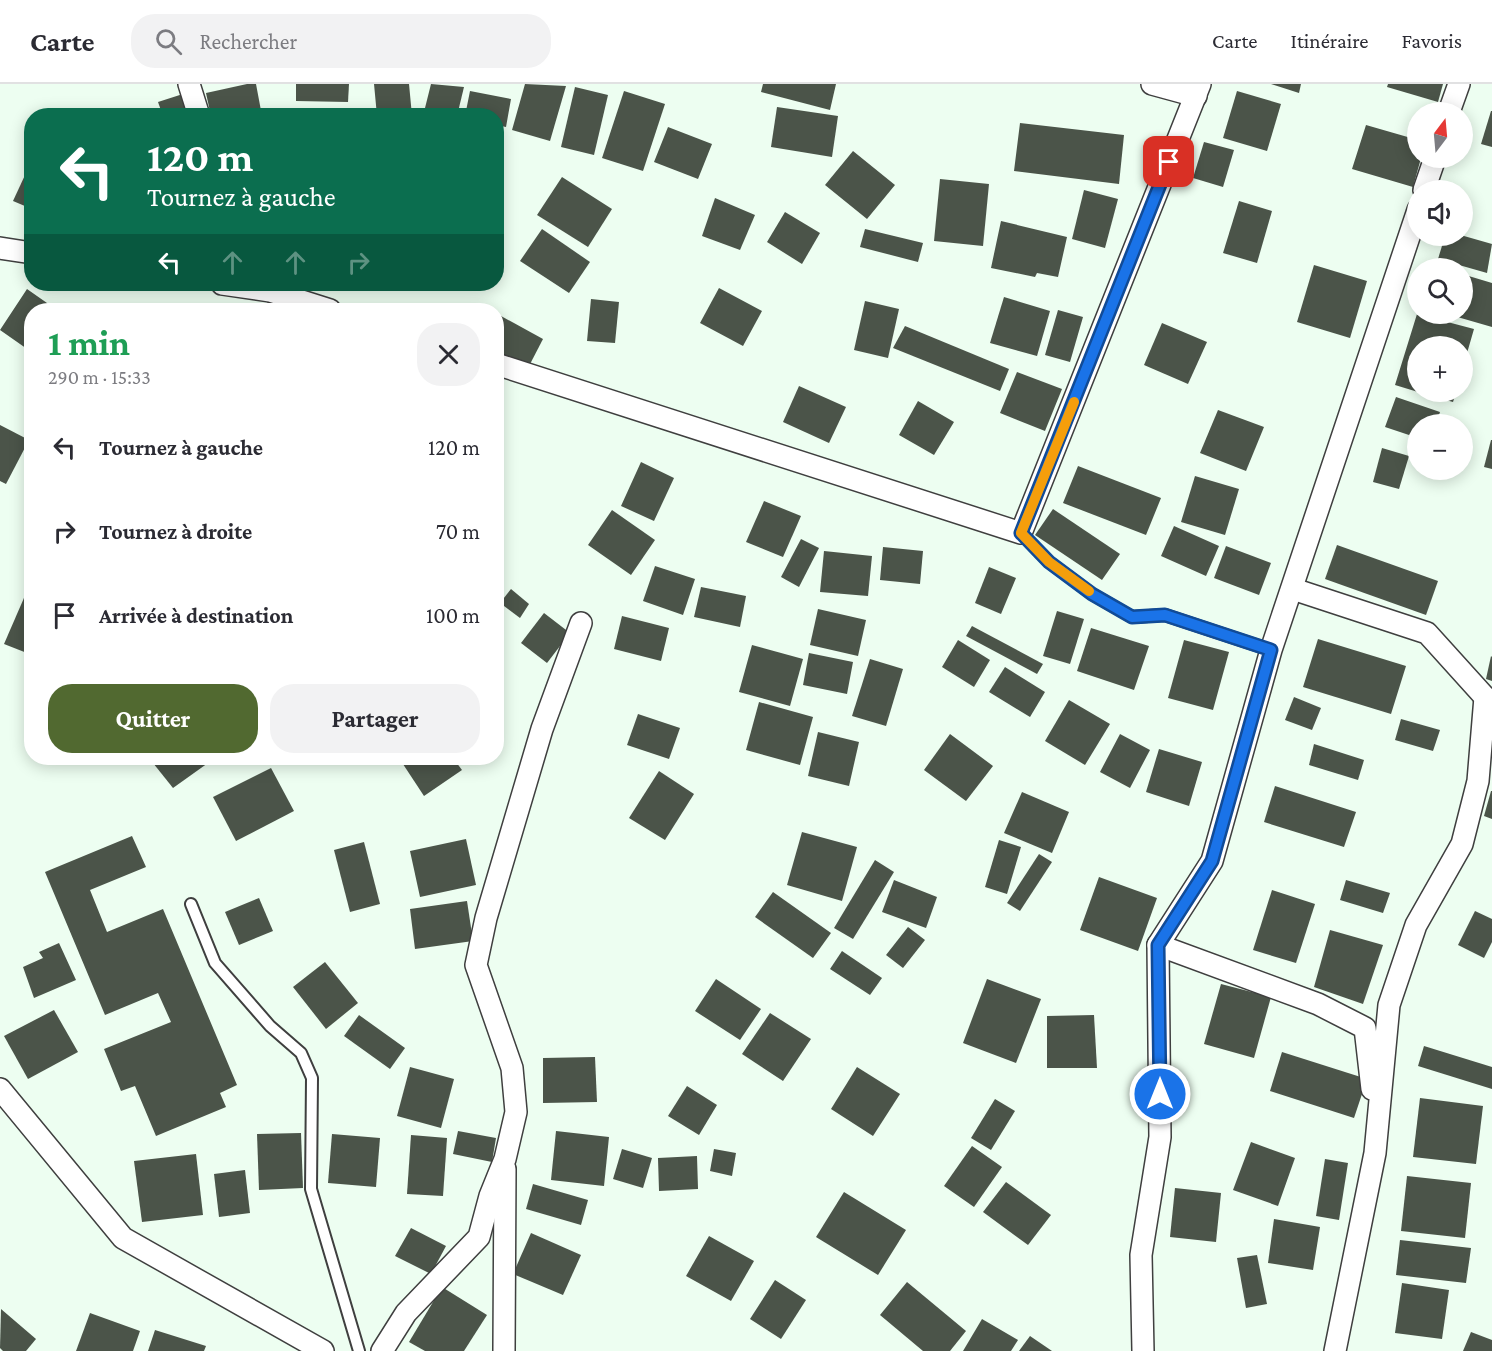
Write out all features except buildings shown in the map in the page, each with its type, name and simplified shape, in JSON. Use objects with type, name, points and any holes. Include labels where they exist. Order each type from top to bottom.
[{"type":"street","points":[[189,84],[196,108]]},
{"type":"street","points":[[504,367],[1021,533],[1198,90],[1152,84]]},
{"type":"street","points":[[1453,102],[1459,84]]},
{"type":"street","points":[[1143,1351],[1141,1255],[1160,1137],[1158,945],[1212,861],[1271,650],[1407,243]]},
{"type":"street","points":[[0,248],[24,252]]},
{"type":"street","points":[[279,291],[311,303]]},
{"type":"street","points":[[1293,589],[1427,633],[1488,701],[1478,781],[1462,844],[1416,926],[1389,1005],[1375,1153],[1335,1351]]},
{"type":"street","points":[[382,1351],[406,1313],[479,1238],[490,1196],[505,1160],[516,1112],[512,1068],[476,965],[486,918],[542,729],[581,623]]},
{"type":"street","points":[[1158,945],[1318,1004],[1365,1028],[1377,1127]]},
{"type":"street","points":[[0,1089],[123,1238],[323,1351]]},
{"type":"street","points":[[504,1351],[505,1160]]},
{"type":"lane","points":[[1021,533],[1049,562],[1092,594],[1132,617],[1165,615],[1271,650]]},
{"type":"lane","points":[[192,904],[215,963],[270,1026],[301,1053],[312,1078],[311,1189],[358,1351]]},
{"type":"slow traffic","points":[[1074,402],[1021,533],[1049,562],[1089,591]]},
{"type":"route","points":[[1160,1094],[1158,945],[1212,861],[1271,650],[1165,615],[1132,617],[1092,594],[1049,562],[1021,533],[1169,162]]}]
